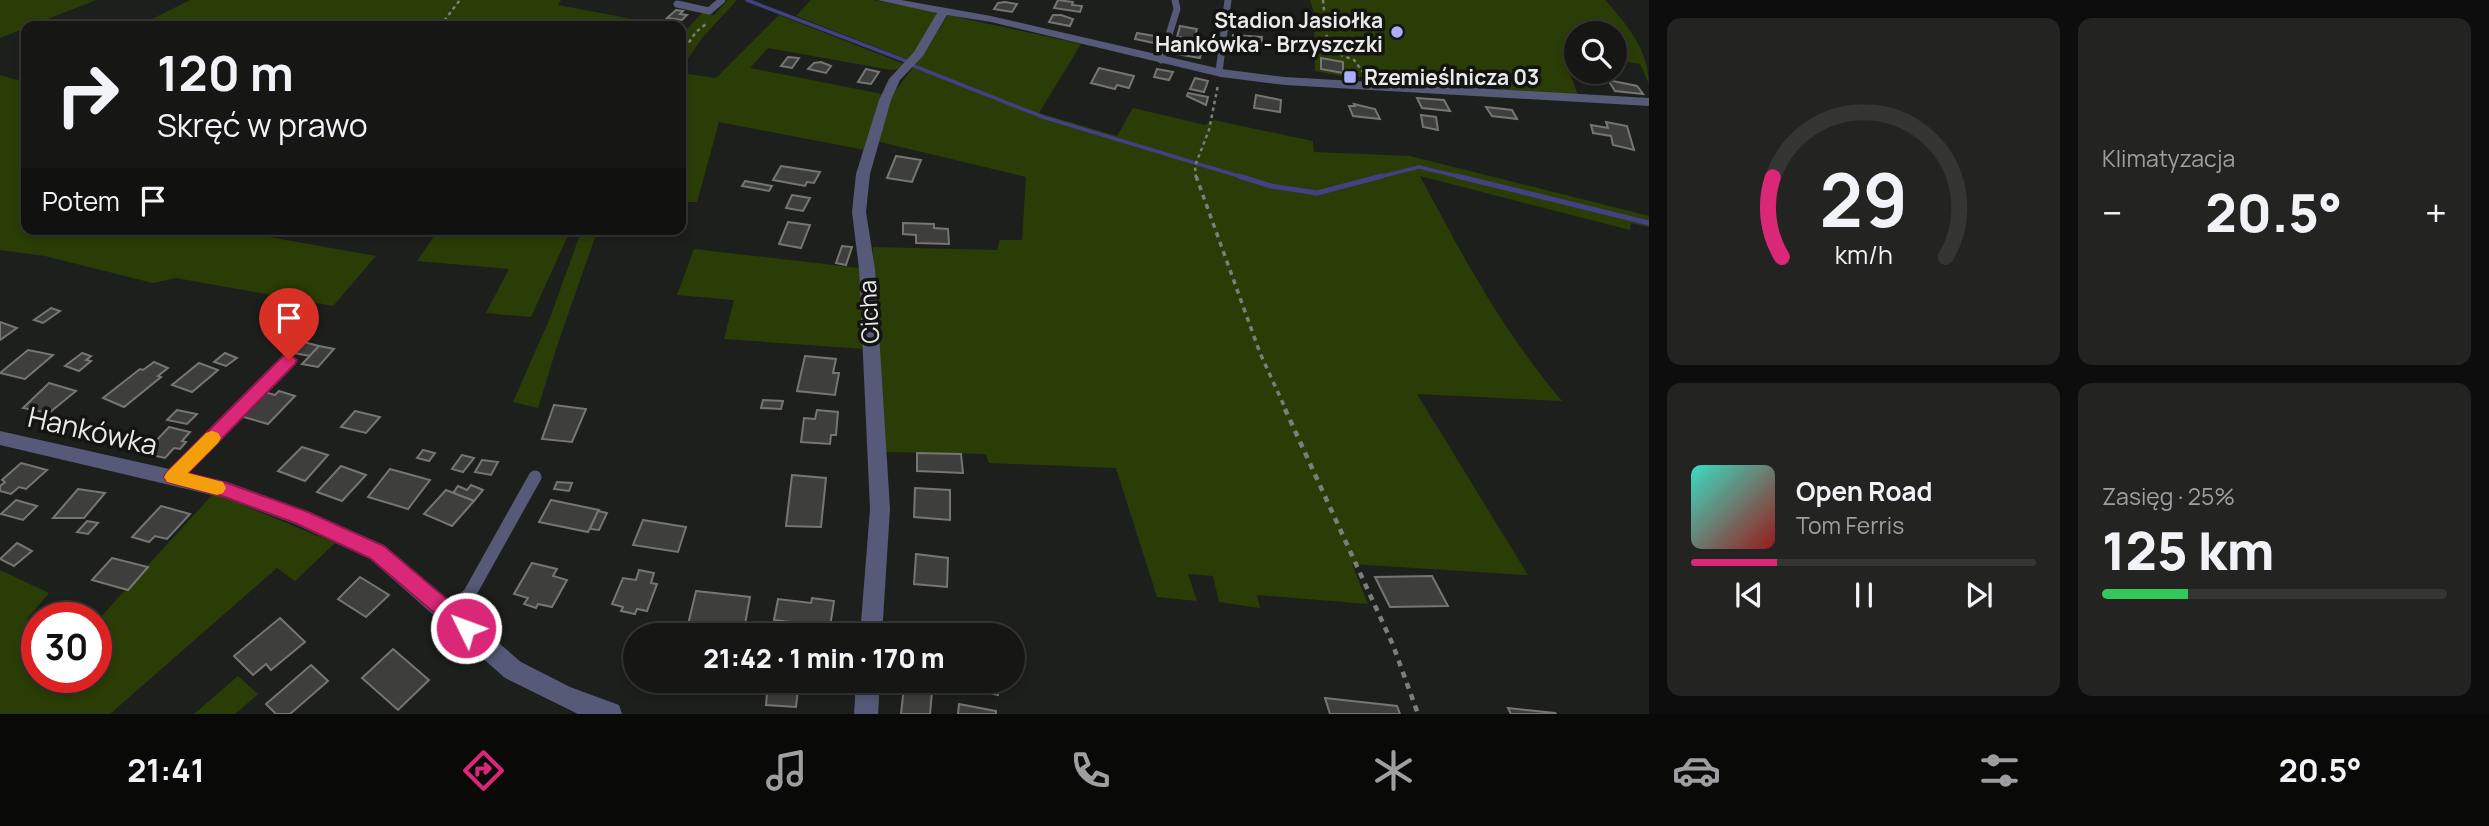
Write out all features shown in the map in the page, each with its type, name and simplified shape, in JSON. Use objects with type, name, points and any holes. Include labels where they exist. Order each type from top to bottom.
[{"type":"street","points":[[882,0],[944,11],[1220,72],[1286,81],[1648,104]]},
{"type":"street","name":"Cicha","points":[[873,623],[880,509],[866,269],[859,212],[863,174],[882,110],[895,79],[919,54],[944,11]]},
{"type":"street","name":"Hankówka","points":[[0,438],[227,490],[302,518],[377,552],[513,670],[564,697],[610,714]]},
{"type":"street","points":[[866,714],[867,693]]},
{"type":"lane","points":[[677,4],[709,11],[722,0]]},
{"type":"lane","points":[[1161,60],[1177,9],[1175,0]]},
{"type":"lane","points":[[1220,72],[1228,0]]},
{"type":"lane","points":[[173,477],[289,360]]},
{"type":"lane","points":[[450,613],[470,593],[535,478]]},
{"type":"path","points":[[444,21],[460,0]]},
{"type":"path","points":[[1323,0],[1328,51],[1354,60],[1376,86]]},
{"type":"path","points":[[686,47],[696,32],[711,18],[712,8]]},
{"type":"path","points":[[1220,72],[1209,130],[1195,166],[1196,178],[1260,353],[1393,645],[1418,714]]},
{"type":"green space","points":[[0,0],[96,0],[43,21],[21,21],[21,30],[0,38]]},
{"type":"green space","points":[[190,0],[561,0],[558,5],[643,21],[148,21]]},
{"type":"green space","points":[[728,0],[737,0],[702,38],[686,62],[686,30],[702,13],[714,15]]},
{"type":"green space","points":[[811,0],[872,0],[933,11],[939,16],[909,60],[796,16]]},
{"type":"green space","points":[[1310,0],[1605,0],[1623,21],[1564,21],[1564,84],[1574,84],[1578,95],[1502,92],[1498,84],[1342,76],[1315,71],[1314,13]]},
{"type":"green space","points":[[779,15],[904,64],[891,70],[768,48],[750,68],[882,94],[865,150],[719,122],[697,202],[686,202],[686,74],[716,78]]},
{"type":"green space","points":[[948,15],[1081,44],[1039,113],[1117,136],[1133,108],[1205,125],[1213,120],[1313,141],[1314,152],[1410,156],[1649,216],[1649,227],[1631,223],[1630,230],[1420,176],[1502,320],[1562,401],[1417,394],[1528,575],[1352,564],[1368,604],[1257,595],[1260,608],[1219,602],[1213,576],[1188,574],[1197,601],[1157,597],[1116,468],[989,463],[986,454],[886,452],[877,352],[873,247],[997,250],[1000,240],[1022,240],[1026,177],[876,141],[892,95],[927,49]]},
{"type":"green space","points":[[1627,27],[1641,49],[1649,84],[1640,64],[1627,62]]},
{"type":"green space","points":[[0,75],[17,80],[21,78],[21,235],[259,235],[376,256],[333,306],[176,278],[153,283],[45,256],[0,250]]},
{"type":"green space","points":[[435,235],[568,235],[531,317],[486,313],[509,269],[417,261]]},
{"type":"green space","points":[[580,235],[596,235],[538,408],[513,402],[550,318]]},
{"type":"green space","points":[[694,249],[859,268],[864,349],[724,339],[734,300],[677,295]]},
{"type":"green space","points":[[214,493],[335,543],[295,581],[277,568],[110,714],[0,714],[0,570],[49,593],[41,602],[21,602],[21,693],[112,693],[112,605]]},
{"type":"green space","points":[[238,676],[258,694],[235,714],[194,714]]},
{"type":"building","points":[[1058,0],[1082,6],[1080,12],[1054,8]]},
{"type":"building","points":[[998,3],[1017,4],[1012,12],[994,9]]},
{"type":"building","points":[[676,10],[687,15],[682,20],[667,18]]},
{"type":"building","points":[[1053,15],[1073,19],[1070,26],[1049,22]]},
{"type":"building","points":[[1180,26],[1197,29],[1194,39],[1177,37]]},
{"type":"building","points":[[1137,33],[1161,37],[1159,44],[1135,39]]},
{"type":"building","points":[[1233,35],[1262,37],[1261,47],[1232,43]]},
{"type":"building","points":[[1179,44],[1202,48],[1200,58],[1176,54]]},
{"type":"building","points":[[788,57],[799,58],[792,68],[781,66]]},
{"type":"building","points":[[1321,58],[1343,62],[1343,73],[1321,69]]},
{"type":"building","points":[[821,62],[831,66],[826,73],[808,69],[814,63]]},
{"type":"building","points":[[1099,68],[1134,76],[1129,88],[1117,85],[1115,89],[1091,83]]},
{"type":"building","points":[[866,69],[879,72],[871,84],[858,82]]},
{"type":"building","points":[[1157,69],[1173,72],[1169,80],[1154,77]]},
{"type":"building","points":[[1195,78],[1208,81],[1204,92],[1190,89]]},
{"type":"building","points":[[1611,84],[1627,84],[1637,86],[1643,94],[1615,91]]},
{"type":"building","points":[[1188,93],[1208,97],[1206,105],[1187,96]]},
{"type":"building","points":[[1256,95],[1281,100],[1280,112],[1254,108]]},
{"type":"building","points":[[1417,98],[1444,100],[1450,111],[1422,108]]},
{"type":"building","points":[[1354,104],[1375,109],[1380,119],[1353,116],[1349,106],[1355,106]]},
{"type":"building","points":[[1486,107],[1512,110],[1517,119],[1492,116]]},
{"type":"building","points":[[1421,115],[1436,117],[1438,130],[1423,127]]},
{"type":"building","points":[[1606,122],[1627,126],[1634,150],[1613,145],[1611,136],[1593,133],[1591,125],[1608,128]]},
{"type":"building","points":[[896,156],[921,160],[912,182],[887,178]]},
{"type":"building","points":[[781,166],[820,172],[814,183],[807,182],[805,186],[773,180]]},
{"type":"building","points":[[745,181],[772,186],[769,191],[742,186]]},
{"type":"building","points":[[792,195],[810,198],[803,211],[786,208]]},
{"type":"building","points":[[788,222],[810,225],[801,248],[779,244]]},
{"type":"building","points":[[903,223],[934,224],[934,228],[948,229],[949,244],[916,243],[916,235],[903,234]]},
{"type":"building","points":[[842,246],[852,247],[846,265],[836,263]]},
{"type":"building","points":[[51,308],[60,311],[43,323],[34,320]]},
{"type":"building","points":[[0,322],[17,328],[0,340]]},
{"type":"building","points":[[304,342],[319,346],[310,356],[294,353]]},
{"type":"building","points":[[319,346],[334,349],[318,367],[302,364]]},
{"type":"building","points":[[28,350],[53,355],[25,379],[0,373]]},
{"type":"building","points":[[82,353],[91,356],[86,360],[91,361],[79,371],[65,366]]},
{"type":"building","points":[[225,353],[237,358],[226,366],[214,362]]},
{"type":"building","points":[[805,356],[836,359],[833,373],[839,373],[835,395],[797,391]]},
{"type":"building","points":[[154,362],[168,368],[124,407],[103,398],[140,369],[143,370]]},
{"type":"building","points":[[199,363],[218,370],[192,392],[172,385]]},
{"type":"building","points":[[49,383],[76,391],[49,413],[23,408]]},
{"type":"building","points":[[279,391],[295,396],[268,424],[240,416],[264,392],[275,395]]},
{"type":"building","points":[[763,400],[783,401],[781,409],[761,408]]},
{"type":"building","points":[[554,405],[586,409],[572,442],[542,439]]},
{"type":"building","points":[[177,410],[197,414],[187,424],[167,420]]},
{"type":"building","points":[[817,410],[838,412],[836,435],[831,435],[830,444],[801,442],[804,418],[815,419]]},
{"type":"building","points":[[355,411],[380,417],[366,433],[341,427]]},
{"type":"building","points":[[169,427],[190,432],[182,441],[186,442],[180,449],[174,448],[165,458],[147,454],[157,444],[153,444]]},
{"type":"building","points":[[302,447],[328,455],[305,481],[278,471]]},
{"type":"building","points":[[423,450],[435,453],[429,461],[417,458]]},
{"type":"building","points":[[917,453],[961,454],[963,473],[917,471]]},
{"type":"building","points":[[462,455],[474,458],[463,472],[452,469]]},
{"type":"building","points":[[482,460],[498,462],[491,475],[475,472]]},
{"type":"building","points":[[21,463],[47,470],[26,489],[19,487],[11,494],[0,491],[0,486],[5,482],[2,480]]},
{"type":"building","points":[[341,466],[366,475],[342,501],[317,492]]},
{"type":"building","points":[[390,469],[430,480],[408,509],[368,497]]},
{"type":"building","points":[[792,475],[826,478],[821,527],[786,526]]},
{"type":"building","points":[[557,482],[572,483],[569,491],[554,489]]},
{"type":"building","points":[[471,485],[483,490],[474,501],[453,493],[458,486],[467,490]]},
{"type":"building","points":[[915,488],[950,490],[950,520],[914,517]]},
{"type":"building","points":[[78,489],[105,493],[84,518],[53,518]]},
{"type":"building","points":[[446,490],[474,501],[452,526],[424,514]]},
{"type":"building","points":[[16,500],[37,506],[23,520],[1,514]]},
{"type":"building","points":[[551,500],[599,510],[588,532],[539,522]]},
{"type":"building","points":[[161,506],[190,514],[167,539],[155,536],[149,542],[132,537]]},
{"type":"building","points":[[598,511],[607,513],[599,530],[590,529]]},
{"type":"building","points":[[643,520],[686,527],[678,552],[633,545]]},
{"type":"building","points":[[87,521],[98,523],[88,534],[77,532]]},
{"type":"building","points":[[17,543],[32,551],[14,566],[0,559]]},
{"type":"building","points":[[916,554],[948,558],[947,587],[914,584]]},
{"type":"building","points":[[112,558],[148,567],[128,590],[92,580]]},
{"type":"building","points":[[532,563],[557,569],[553,576],[567,580],[552,607],[538,604],[536,608],[524,604],[528,598],[514,594]]},
{"type":"building","points":[[639,570],[654,573],[651,583],[657,584],[647,611],[637,609],[635,614],[621,611],[623,607],[612,604],[623,578],[636,580]]},
{"type":"building","points":[[1432,576],[1448,606],[1390,607],[1375,577]]},
{"type":"building","points":[[360,577],[389,595],[366,617],[338,599]]},
{"type":"building","points":[[696,591],[750,597],[745,623],[688,623]]},
{"type":"building","points":[[812,598],[834,601],[831,623],[774,620],[778,599],[811,603]]},
{"type":"building","points":[[280,618],[305,642],[271,670],[266,664],[253,675],[234,656]]},
{"type":"building","points":[[393,649],[429,680],[398,710],[362,678]]},
{"type":"building","points":[[311,665],[328,681],[290,714],[276,714],[266,704]]},
{"type":"building","points":[[767,693],[798,693],[796,707],[766,705]]},
{"type":"building","points":[[903,693],[932,693],[930,714],[901,714]]},
{"type":"building","points":[[1325,698],[1397,706],[1400,714],[1330,714]]},
{"type":"building","points":[[959,704],[996,711],[996,714],[958,714]]},
{"type":"building","points":[[1508,708],[1555,713],[1556,714],[1511,714]]},
{"type":"waterway","points":[[747,0],[906,61]]},
{"type":"waterway","points":[[914,66],[1043,117],[1245,178]]},
{"type":"waterway","points":[[1375,178],[1419,167],[1465,178]]},
{"type":"waterway","points":[[1239,176],[1271,186],[1317,193],[1382,176]]},
{"type":"waterway","points":[[1457,176],[1649,223]]},
{"type":"slow traffic","points":[[212,438],[173,477],[217,488]]},
{"type":"place","name":"Stadion Jasiołka Hankówka - Brzyszczki","points":[[1397,32]]},
{"type":"place","name":"Rzemieślnicza 03","points":[[1350,77]]},
{"type":"route","points":[[289,360],[173,477],[227,490],[302,518],[377,552],[466,628]]}]
